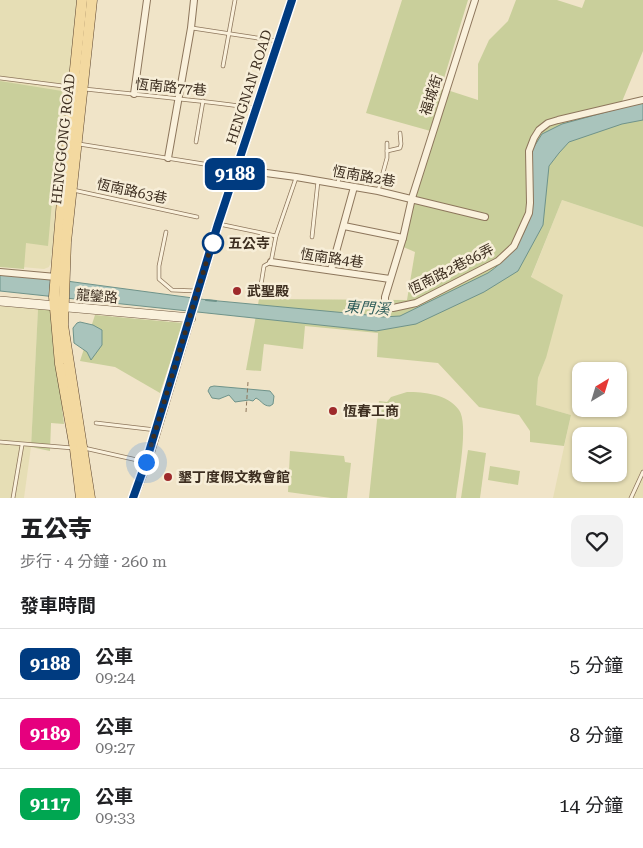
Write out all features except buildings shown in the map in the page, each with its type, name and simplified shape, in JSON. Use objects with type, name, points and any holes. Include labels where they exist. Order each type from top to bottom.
[{"type":"main road","name":"HENGGONG ROAD","points":[[59,302],[58,279],[78,88],[82,0]]},
{"type":"main road","name":"HENGGONG ROAD","points":[[78,88],[92,0]]},
{"type":"main road","points":[[59,302],[60,364],[90,498]]},
{"type":"main road","points":[[79,448],[81,498]]},
{"type":"street","points":[[134,94],[147,0]]},
{"type":"street","points":[[168,158],[191,28],[194,0]]},
{"type":"street","name":"HENGNAN ROAD","points":[[192,315],[218,224],[258,108],[292,0]]},
{"type":"street","name":"福城街","points":[[412,198],[475,0]]},
{"type":"street","name":"恆南路2巷86弄","points":[[412,198],[403,238],[385,298],[385,304],[393,308],[416,303],[498,261],[514,246],[529,213],[528,151],[534,138],[548,123],[643,100]]},
{"type":"street","name":"恆南路2巷","points":[[236,169],[378,191],[485,217]]},
{"type":"street","points":[[331,270],[354,187]]},
{"type":"street","points":[[344,226],[403,238]]},
{"type":"street","name":"恆南路4巷","points":[[271,262],[390,279]]},
{"type":"street","points":[[0,272],[58,279]]},
{"type":"street","name":"龍鑾路","points":[[0,301],[59,302],[192,315]]},
{"type":"street","points":[[133,498],[192,315]]},
{"type":"lane","points":[[223,66],[235,0]]},
{"type":"lane","points":[[191,28],[278,41]]},
{"type":"lane","name":"恆南路77巷","points":[[0,78],[177,100],[203,100],[258,108]]},
{"type":"lane","points":[[196,142],[203,100]]},
{"type":"lane","points":[[387,151],[400,148],[402,144],[400,134]]},
{"type":"lane","points":[[73,143],[236,169]]},
{"type":"lane","points":[[378,191],[387,143]]},
{"type":"lane","points":[[338,184],[341,167]]},
{"type":"lane","points":[[260,291],[264,266],[271,262],[276,236],[296,177]]},
{"type":"lane","points":[[312,237],[318,181]]},
{"type":"lane","name":"恆南路63巷","points":[[67,189],[197,217]]},
{"type":"lane","points":[[218,224],[276,236]]},
{"type":"lane","points":[[166,232],[158,279],[172,290],[198,295]]},
{"type":"lane","points":[[96,423],[156,430]]},
{"type":"lane","points":[[0,442],[79,448],[146,462]]},
{"type":"lane","points":[[13,498],[22,445]]},
{"type":"lane","points":[[631,498],[643,472]]},
{"type":"path","points":[[246,412],[248,382]]},
{"type":"shaded area","points":[[0,0],[77,0],[51,262],[49,267],[44,269],[0,265]]},
{"type":"shaded area","points":[[562,200],[643,227],[643,498],[553,498],[571,415],[536,405],[538,378],[546,358],[531,278]]},
{"type":"shaded area","points":[[0,306],[38,309],[31,447],[24,498],[0,498]]},
{"type":"green space","points":[[402,0],[468,0],[441,88],[478,100],[478,64],[489,40],[508,21],[516,0],[557,0],[582,8],[585,0],[643,0],[643,51],[616,116],[643,110],[643,227],[562,200],[531,277],[563,295],[546,358],[538,378],[536,405],[571,415],[564,446],[530,442],[530,431],[519,415],[479,407],[438,363],[377,357],[378,333],[305,326],[303,349],[264,344],[261,371],[246,370],[259,299],[407,300],[415,252],[401,246],[434,132],[366,113]]},
{"type":"green space","points":[[0,81],[62,91],[48,246],[26,243],[24,269],[0,267]]},
{"type":"green space","points":[[38,309],[51,310],[64,424],[51,423],[50,451],[31,447]]},
{"type":"green space","points":[[95,315],[183,323],[160,393],[115,367],[80,361]]},
{"type":"green space","points":[[407,392],[428,393],[442,397],[449,400],[459,410],[462,417],[463,439],[456,498],[369,498],[379,401],[387,402],[391,397]]},
{"type":"green space","points":[[468,450],[486,453],[480,498],[461,498]]},
{"type":"green space","points":[[290,451],[344,456],[345,462],[351,463],[347,498],[331,498],[288,492]]},
{"type":"green space","points":[[490,466],[520,471],[518,485],[488,480]]},
{"type":"water","points":[[643,102],[643,120],[622,124],[569,142],[549,166],[543,225],[518,271],[484,292],[416,324],[376,331],[0,291],[0,274],[208,300],[383,317],[400,316],[488,273],[513,250],[523,235],[529,219],[532,150],[542,134],[562,124]]},
{"type":"water","points":[[80,322],[93,325],[102,330],[102,345],[91,360],[87,352],[74,343],[73,328]]},
{"type":"water","points":[[210,387],[270,391],[274,396],[273,404],[270,406],[266,405],[256,398],[253,401],[235,402],[229,395],[219,399],[212,398],[208,391]]},
{"type":"waterway","name":"東門溪","points":[[206,300],[216,301]]},
{"type":"bus line","name":"9188","points":[[133,498],[199,292],[218,224],[258,108],[292,0]]},
{"type":"place","name":"五公寺","points":[[213,243]]},
{"type":"place","name":"武聖殿","points":[[237,291]]},
{"type":"place","name":"恆春工商","points":[[333,411]]},
{"type":"place","name":"墾丁度假文教會館","points":[[168,477]]},
{"type":"route","points":[[146,462],[199,292],[213,240],[213,243]]}]
